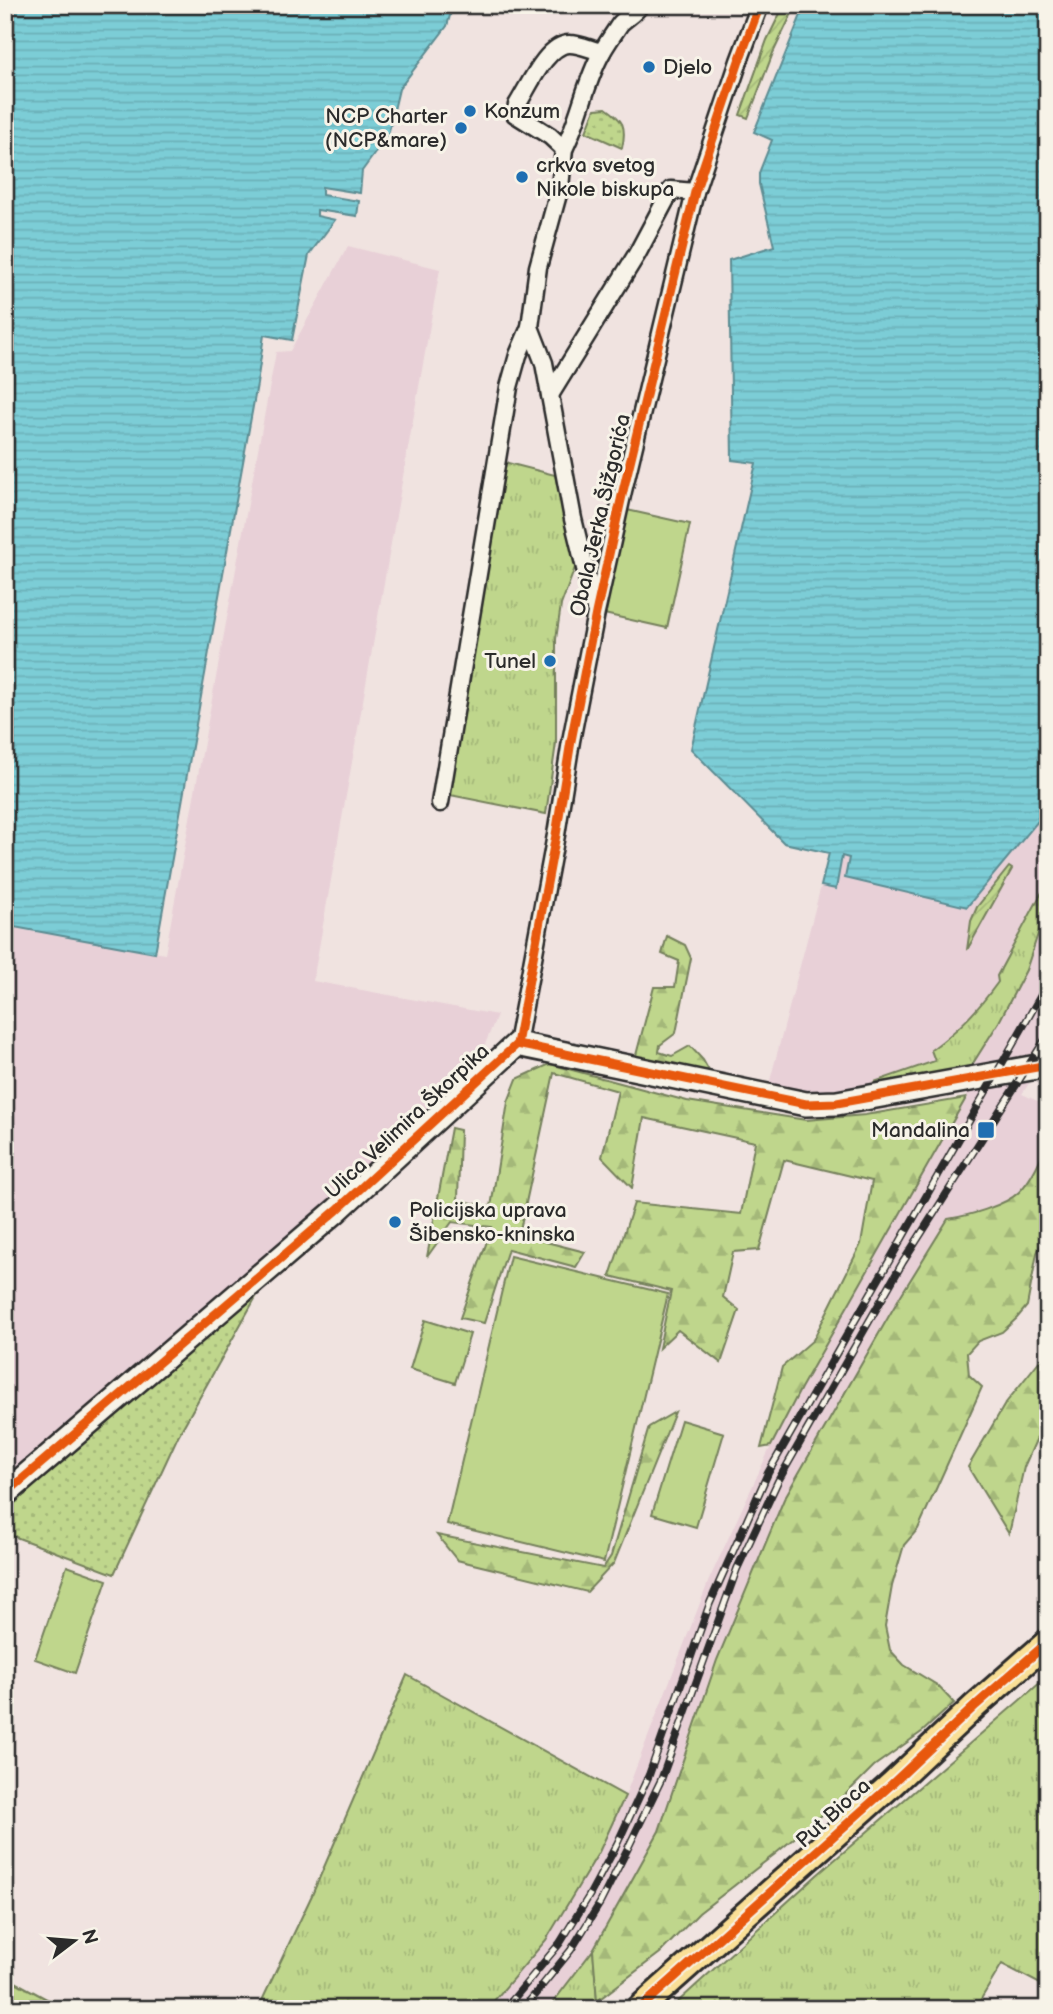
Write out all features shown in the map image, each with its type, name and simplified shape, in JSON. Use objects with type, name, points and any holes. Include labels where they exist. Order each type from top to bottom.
[{"type":"main road","name":"Put Bioca","points":[[639,2009],[1048,1642]]},
{"type":"street","points":[[440,803],[509,387],[530,327],[538,267],[560,187],[564,149],[602,52],[621,23],[637,10],[639,5]]},
{"type":"street","name":"Obala Jerka Šižgorića","points":[[517,1044],[596,613],[623,491],[695,192],[739,61],[761,5]]},
{"type":"street","points":[[564,149],[550,136],[515,114],[517,105],[548,55],[556,47],[569,43],[602,52]]},
{"type":"street","points":[[550,395],[637,254],[671,190],[695,192]]},
{"type":"street","points":[[530,327],[544,363],[573,519],[596,613]]},
{"type":"street","name":"Ulica Velimira Škorpika","points":[[5,1494],[327,1219],[517,1044],[806,1104],[837,1103],[1048,1065]]},
{"type":"shaded area","points":[[348,246],[440,269],[313,981],[497,1015],[470,1081],[5,1483],[5,928],[9,926],[165,954],[276,352],[290,351]]},
{"type":"shaded area","points":[[1048,809],[1048,1055],[1022,1094],[1042,1103],[1048,1110],[1048,1140],[1038,1165],[1018,1194],[992,1207],[947,1219],[784,1499],[717,1660],[659,1831],[593,1950],[548,2009],[487,2009],[546,1940],[599,1852],[625,1796],[709,1580],[771,1446],[801,1388],[966,1098],[968,1071],[844,1096],[767,1092],[821,886],[836,888],[842,856],[849,857],[845,877],[1014,850]]},
{"type":"green space","points":[[784,5],[796,5],[773,53],[748,118],[740,115],[767,40]]},
{"type":"green space","points":[[606,108],[616,116],[624,129],[622,148],[586,132],[595,109]]},
{"type":"green space","points":[[504,462],[555,475],[576,565],[561,605],[556,639],[556,743],[546,814],[445,794]]},
{"type":"green space","points":[[627,510],[690,524],[667,628],[604,614]]},
{"type":"green space","points":[[1009,867],[1012,869],[967,950],[971,921],[977,907]]},
{"type":"green space","points":[[1048,881],[1048,910],[1026,970],[999,1022],[968,1071],[878,1090],[874,1082],[935,1061],[931,1050],[968,1019],[983,1002],[998,982],[997,976]]},
{"type":"green space","points":[[667,936],[685,945],[691,958],[676,1033],[660,1045],[659,1052],[672,1056],[690,1046],[703,1060],[713,1078],[635,1059],[654,987],[675,987],[679,961],[662,954]]},
{"type":"green space","points":[[550,1064],[687,1101],[806,1120],[865,1115],[966,1098],[801,1388],[771,1446],[761,1448],[782,1367],[813,1340],[861,1244],[872,1181],[784,1160],[759,1250],[733,1252],[723,1297],[739,1310],[721,1363],[678,1330],[659,1348],[671,1291],[610,1276],[634,1203],[741,1214],[755,1142],[644,1118],[632,1188],[602,1157],[618,1091],[554,1073],[519,1235],[585,1252],[576,1267],[508,1249],[484,1323],[460,1318],[492,1227],[452,1222],[427,1257],[451,1128],[460,1130],[458,1200],[491,1207],[508,1102],[517,1079]]},
{"type":"green space","points":[[1048,1140],[1048,1229],[1037,1253],[1027,1306],[1002,1332],[978,1341],[967,1353],[969,1375],[982,1387],[918,1529],[904,1545],[892,1586],[885,1626],[890,1650],[904,1665],[937,1685],[954,1703],[923,1731],[874,1766],[840,1800],[775,1854],[699,1913],[660,1953],[597,2001],[593,1950],[659,1831],[717,1660],[784,1499],[901,1295],[948,1219],[985,1210],[1013,1197],[1032,1174]]},
{"type":"green space","points":[[510,1256],[668,1294],[604,1562],[447,1524]]},
{"type":"green space","points":[[261,1288],[178,1436],[114,1574],[5,1533],[5,1506]]},
{"type":"green space","points":[[425,1320],[470,1334],[455,1383],[410,1369]]},
{"type":"green space","points":[[1048,1350],[1048,1413],[1024,1467],[1009,1534],[968,1467],[1005,1404]]},
{"type":"green space","points":[[675,1412],[614,1563],[587,1592],[457,1560],[437,1535],[603,1568],[611,1556],[649,1427]]},
{"type":"green space","points":[[681,1420],[724,1433],[696,1527],[652,1514]]},
{"type":"green space","points":[[67,1566],[107,1580],[75,1673],[35,1659]]},
{"type":"green space","points":[[407,1675],[625,1796],[599,1852],[546,1940],[487,2009],[258,2009],[312,1895]]},
{"type":"green space","points":[[1048,1676],[1048,1988],[1002,1964],[975,2009],[670,2009],[817,1875]]},
{"type":"green space","points":[[593,1950],[597,2001],[589,2009],[548,2009]]},
{"type":"green space","points":[[8,1978],[65,2009],[5,2009],[5,1987]]},
{"type":"water","points":[[5,5],[453,5],[447,26],[399,89],[388,135],[362,171],[360,193],[322,187],[322,195],[359,201],[357,216],[317,210],[317,216],[335,220],[309,255],[292,340],[264,335],[155,953],[9,926],[5,928]]},
{"type":"water","points":[[805,5],[1048,5],[1048,809],[967,907],[845,878],[849,858],[842,856],[836,889],[821,886],[829,853],[784,843],[691,749],[756,463],[732,460],[729,260],[774,246],[759,184],[759,173],[772,140],[754,132]]},
{"type":"railway","points":[[505,2009],[560,1943],[617,1844],[649,1775],[710,1603],[768,1473],[1048,983]]},
{"type":"railway","points":[[523,2009],[571,1950],[600,1903],[661,1780],[737,1569],[778,1481],[903,1262],[1048,1035]]},
{"type":"cycle path","points":[[517,1044],[571,741],[623,491],[695,192],[760,5]]},
{"type":"cycle path","points":[[517,1044],[806,1104],[837,1103],[1048,1065]]},
{"type":"cycle path","points":[[5,1494],[337,1210],[517,1044]]},
{"type":"cycle path","points":[[639,2009],[1048,1642]]},
{"type":"place","name":"Djelo","points":[[649,67]]},
{"type":"place","name":"Konzum","points":[[470,111]]},
{"type":"place","name":"NCP Charter (NCP&mare)","points":[[461,128]]},
{"type":"place","name":"crkva svetog Nikole biskupa","points":[[522,177]]},
{"type":"place","name":"Tunel","points":[[550,661]]},
{"type":"place","name":"Mandalina","points":[[986,1130]]},
{"type":"place","name":"Policijska uprava Šibensko-kninska","points":[[395,1222]]}]
